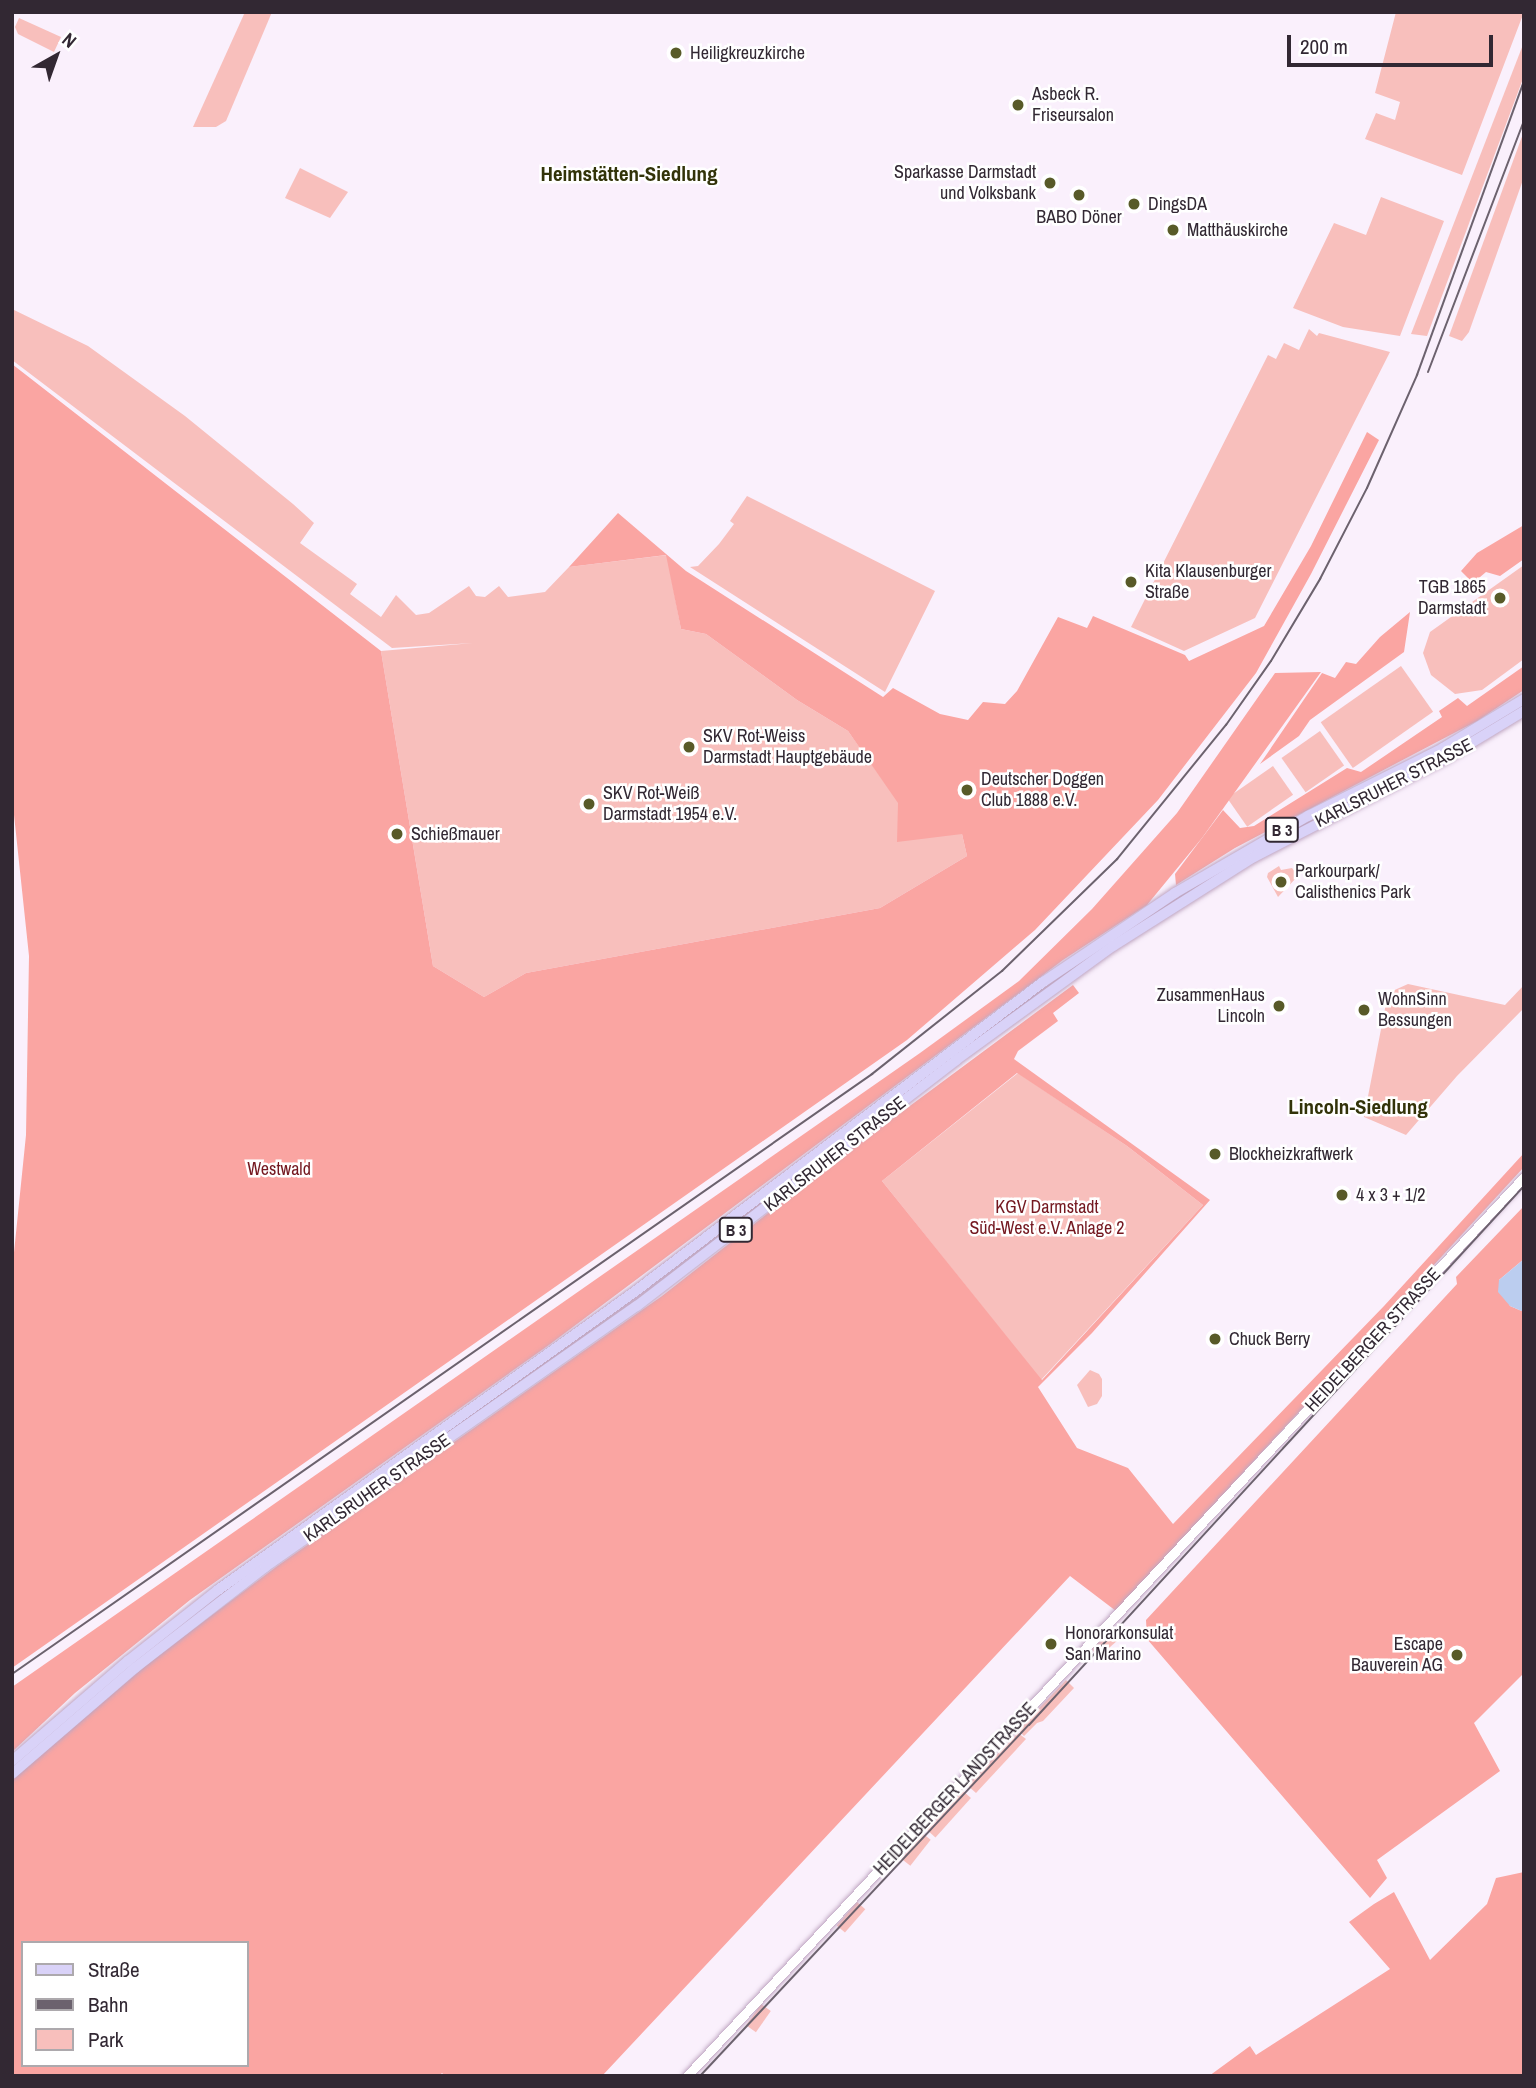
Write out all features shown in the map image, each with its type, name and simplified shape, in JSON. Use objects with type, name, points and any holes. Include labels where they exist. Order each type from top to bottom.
[{"type":"main road","name":"KARLSRUHER STRASSE","points":[[12,1761],[128,1661],[218,1590],[633,1293],[1051,977],[1175,893],[1308,816],[1443,748],[1524,699]]},
{"type":"main road","name":"KARLSRUHER STRASSE","points":[[12,1774],[135,1668],[255,1575],[637,1306],[956,1060],[1113,946],[1254,857],[1448,757],[1524,711]]},
{"type":"street","name":"HEIDELBERGER STRASSE","points":[[1223,1503],[1524,1177]]},
{"type":"street","name":"HEIDELBERGER LANDSTRASSE","points":[[687,2076],[1223,1503]]},
{"type":"green space","points":[[245,12],[272,12],[226,121],[216,127],[193,127]]},
{"type":"green space","points":[[1396,12],[1524,12],[1462,175],[1365,139],[1376,113],[1395,120],[1400,102],[1375,93]]},
{"type":"green space","points":[[19,18],[61,37],[54,52],[18,34],[15,27]]},
{"type":"green space","points":[[1524,42],[1524,76],[1427,336],[1411,334]]},
{"type":"green space","points":[[1524,131],[1524,177],[1469,332],[1462,341],[1449,336]]},
{"type":"green space","points":[[300,168],[348,192],[330,218],[285,198]]},
{"type":"green space","points":[[1381,197],[1444,221],[1400,336],[1343,327],[1293,308],[1334,223],[1366,235]]},
{"type":"green space","points":[[12,309],[88,346],[185,416],[293,504],[314,523],[300,543],[357,584],[350,594],[381,617],[396,595],[416,615],[429,613],[469,586],[476,596],[485,597],[499,586],[508,597],[545,592],[569,567],[667,555],[681,629],[706,634],[797,700],[848,731],[899,803],[962,834],[967,856],[880,908],[526,973],[484,997],[433,966],[381,651],[473,643],[392,648],[12,360]]},
{"type":"green space","points":[[1309,329],[1317,336],[1319,333],[1390,352],[1255,618],[1184,651],[1131,627],[1268,355],[1276,359],[1284,343],[1299,350]]},
{"type":"green space","name":"Westwald","points":[[12,364],[381,651],[433,966],[484,997],[526,973],[880,908],[967,856],[962,834],[897,842],[898,803],[848,731],[797,700],[706,634],[681,629],[666,555],[569,567],[618,513],[686,571],[883,697],[893,688],[940,714],[968,720],[983,702],[1005,704],[1017,691],[1058,617],[1087,628],[1093,616],[1185,655],[1189,661],[1264,626],[1311,546],[1367,432],[1379,440],[1311,574],[1256,673],[1158,800],[1035,930],[907,1040],[12,1668],[12,1272],[26,1135],[29,956],[12,796]]},
{"type":"green space","points":[[747,496],[935,591],[885,692],[690,567],[698,566],[719,544],[734,524],[730,521]]},
{"type":"green space","points":[[1524,525],[1524,559],[1500,576],[1486,572],[1473,583],[1461,571],[1477,553]]},
{"type":"green space","name":"TGB 1865 Darmstadt","points":[[1524,565],[1524,659],[1482,690],[1455,694],[1431,675],[1423,653],[1430,632]]},
{"type":"green space","points":[[1410,612],[1404,652],[1310,720],[1299,736],[1260,764],[1322,673],[1335,678],[1346,662],[1356,664],[1380,637]]},
{"type":"green space","points":[[1401,666],[1433,712],[1353,768],[1321,722]]},
{"type":"green space","points":[[1524,666],[1524,690],[1477,721],[1235,848],[1176,885],[1175,874],[1223,810],[1240,828],[1254,826],[1347,768],[1361,772],[1442,717],[1439,711],[1458,698],[1467,706]]},
{"type":"green space","points":[[1321,672],[1202,838],[1147,905],[1063,960],[549,1345],[190,1600],[75,1693],[12,1752],[12,1687],[920,1053],[1019,981],[1092,909],[1177,813],[1275,673]]},
{"type":"green space","points":[[1320,731],[1344,765],[1306,792],[1281,758]]},
{"type":"green space","points":[[1273,766],[1293,795],[1247,827],[1227,798]]},
{"type":"green space","name":"Parkourpark/ Calisthenics Park","points":[[1279,866],[1281,870],[1292,868],[1298,876],[1278,897],[1267,877],[1268,873]]},
{"type":"green space","points":[[1408,984],[1505,1005],[1524,985],[1524,1008],[1457,1076],[1406,1135],[1364,1117],[1388,993]]},
{"type":"green space","points":[[1073,985],[1079,993],[1053,1013],[1058,1021],[1018,1051],[1014,1059],[1210,1200],[1092,1333],[1038,1387],[1077,1448],[1128,1468],[1173,1524],[1384,1306],[1524,1153],[1524,1167],[1116,1611],[1070,1576],[602,2076],[445,2076],[442,2073],[439,2076],[12,2076],[12,1780],[150,1662],[276,1567],[662,1296],[818,1174]],"holes":[[[1017,1073],[1127,1146],[1203,1205],[1042,1380],[882,1181]]]},
{"type":"green space","name":"KGV Darmstadt Süd-West e.V. Anlage 2","points":[[1018,1073],[1127,1146],[1203,1205],[1041,1380],[882,1181]]},
{"type":"green space","points":[[1524,1206],[1524,1259],[1499,1280],[1510,1306],[1524,1312],[1524,1673],[1474,1723],[1500,1771],[1377,1860],[1387,1878],[1370,1898],[1147,1639],[1146,1620],[1457,1284],[1456,1277]]},
{"type":"green space","points":[[1090,1370],[1099,1374],[1102,1379],[1102,1396],[1097,1404],[1088,1407],[1077,1385]]},
{"type":"green space","points":[[1114,1629],[1121,1637],[1099,1657],[1091,1649]]},
{"type":"green space","points":[[1066,1680],[1074,1688],[1043,1721],[1037,1723],[1024,1736],[1018,1730]]},
{"type":"green space","points":[[1018,1733],[1026,1739],[976,1793],[967,1785]]},
{"type":"green space","points":[[962,1790],[971,1798],[935,1837],[927,1829]]},
{"type":"green space","points":[[922,1833],[931,1840],[910,1866],[902,1859]]},
{"type":"green space","points":[[1524,1872],[1524,2076],[1209,2076],[1250,2046],[1256,2055],[1390,1969],[1349,1922],[1374,1904],[1394,1892],[1430,1960],[1487,1904],[1496,1878]]},
{"type":"green space","points":[[857,1902],[865,1909],[845,1933],[837,1925]]},
{"type":"green space","points":[[761,2004],[771,2011],[756,2032],[746,2025]]},
{"type":"water","points":[[1524,1259],[1524,1312],[1510,1306],[1498,1292],[1499,1280]]},
{"type":"tram line","points":[[700,2076],[1029,1725],[1524,1186]]},
{"type":"railway","points":[[12,1674],[872,1074],[1002,971],[1117,859],[1226,725],[1271,661],[1320,579],[1367,488],[1417,375],[1524,81]]},
{"type":"railway","points":[[1428,372],[1524,120]]},
{"type":"place","name":"Heiligkreuzkirche","points":[[676,53]]},
{"type":"place","name":"Asbeck R. Friseursalon","points":[[1018,105]]},
{"type":"place","name":"Sparkasse Darmstadt und Volksbank","points":[[1050,183]]},
{"type":"place","name":"BABO Döner","points":[[1079,195]]},
{"type":"place","name":"DingsDA","points":[[1134,204]]},
{"type":"place","name":"Matthäuskirche","points":[[1173,230]]},
{"type":"place","name":"Kita Klausenburger Straße","points":[[1131,582]]},
{"type":"place","name":"TGB 1865 Darmstadt","points":[[1500,598]]},
{"type":"place","name":"SKV Rot-Weiss Darmstadt Hauptgebäude","points":[[689,747]]},
{"type":"place","name":"Deutscher Doggen Club 1888 e.V.","points":[[967,790]]},
{"type":"place","name":"SKV Rot-Weiß Darmstadt 1954 e.V.","points":[[589,804]]},
{"type":"place","name":"Schießmauer","points":[[397,834]]},
{"type":"place","name":"Parkourpark/ Calisthenics Park","points":[[1281,882]]},
{"type":"place","name":"ZusammenHaus Lincoln","points":[[1279,1006]]},
{"type":"place","name":"WohnSinn Bessungen","points":[[1364,1010]]},
{"type":"place","name":"Blockheizkraftwerk","points":[[1215,1154]]},
{"type":"place","name":"4 x 3 + 1/2","points":[[1342,1195]]},
{"type":"place","name":"Chuck Berry","points":[[1215,1339]]},
{"type":"place","name":"Honorarkonsulat San Marino","points":[[1051,1644]]},
{"type":"place","name":"Escape Bauverein AG","points":[[1457,1655]]},
{"type":"district","name":"Heimstätten-Siedlung","points":[[629,174]]},
{"type":"district","name":"Lincoln-Siedlung","points":[[1358,1107]]}]
